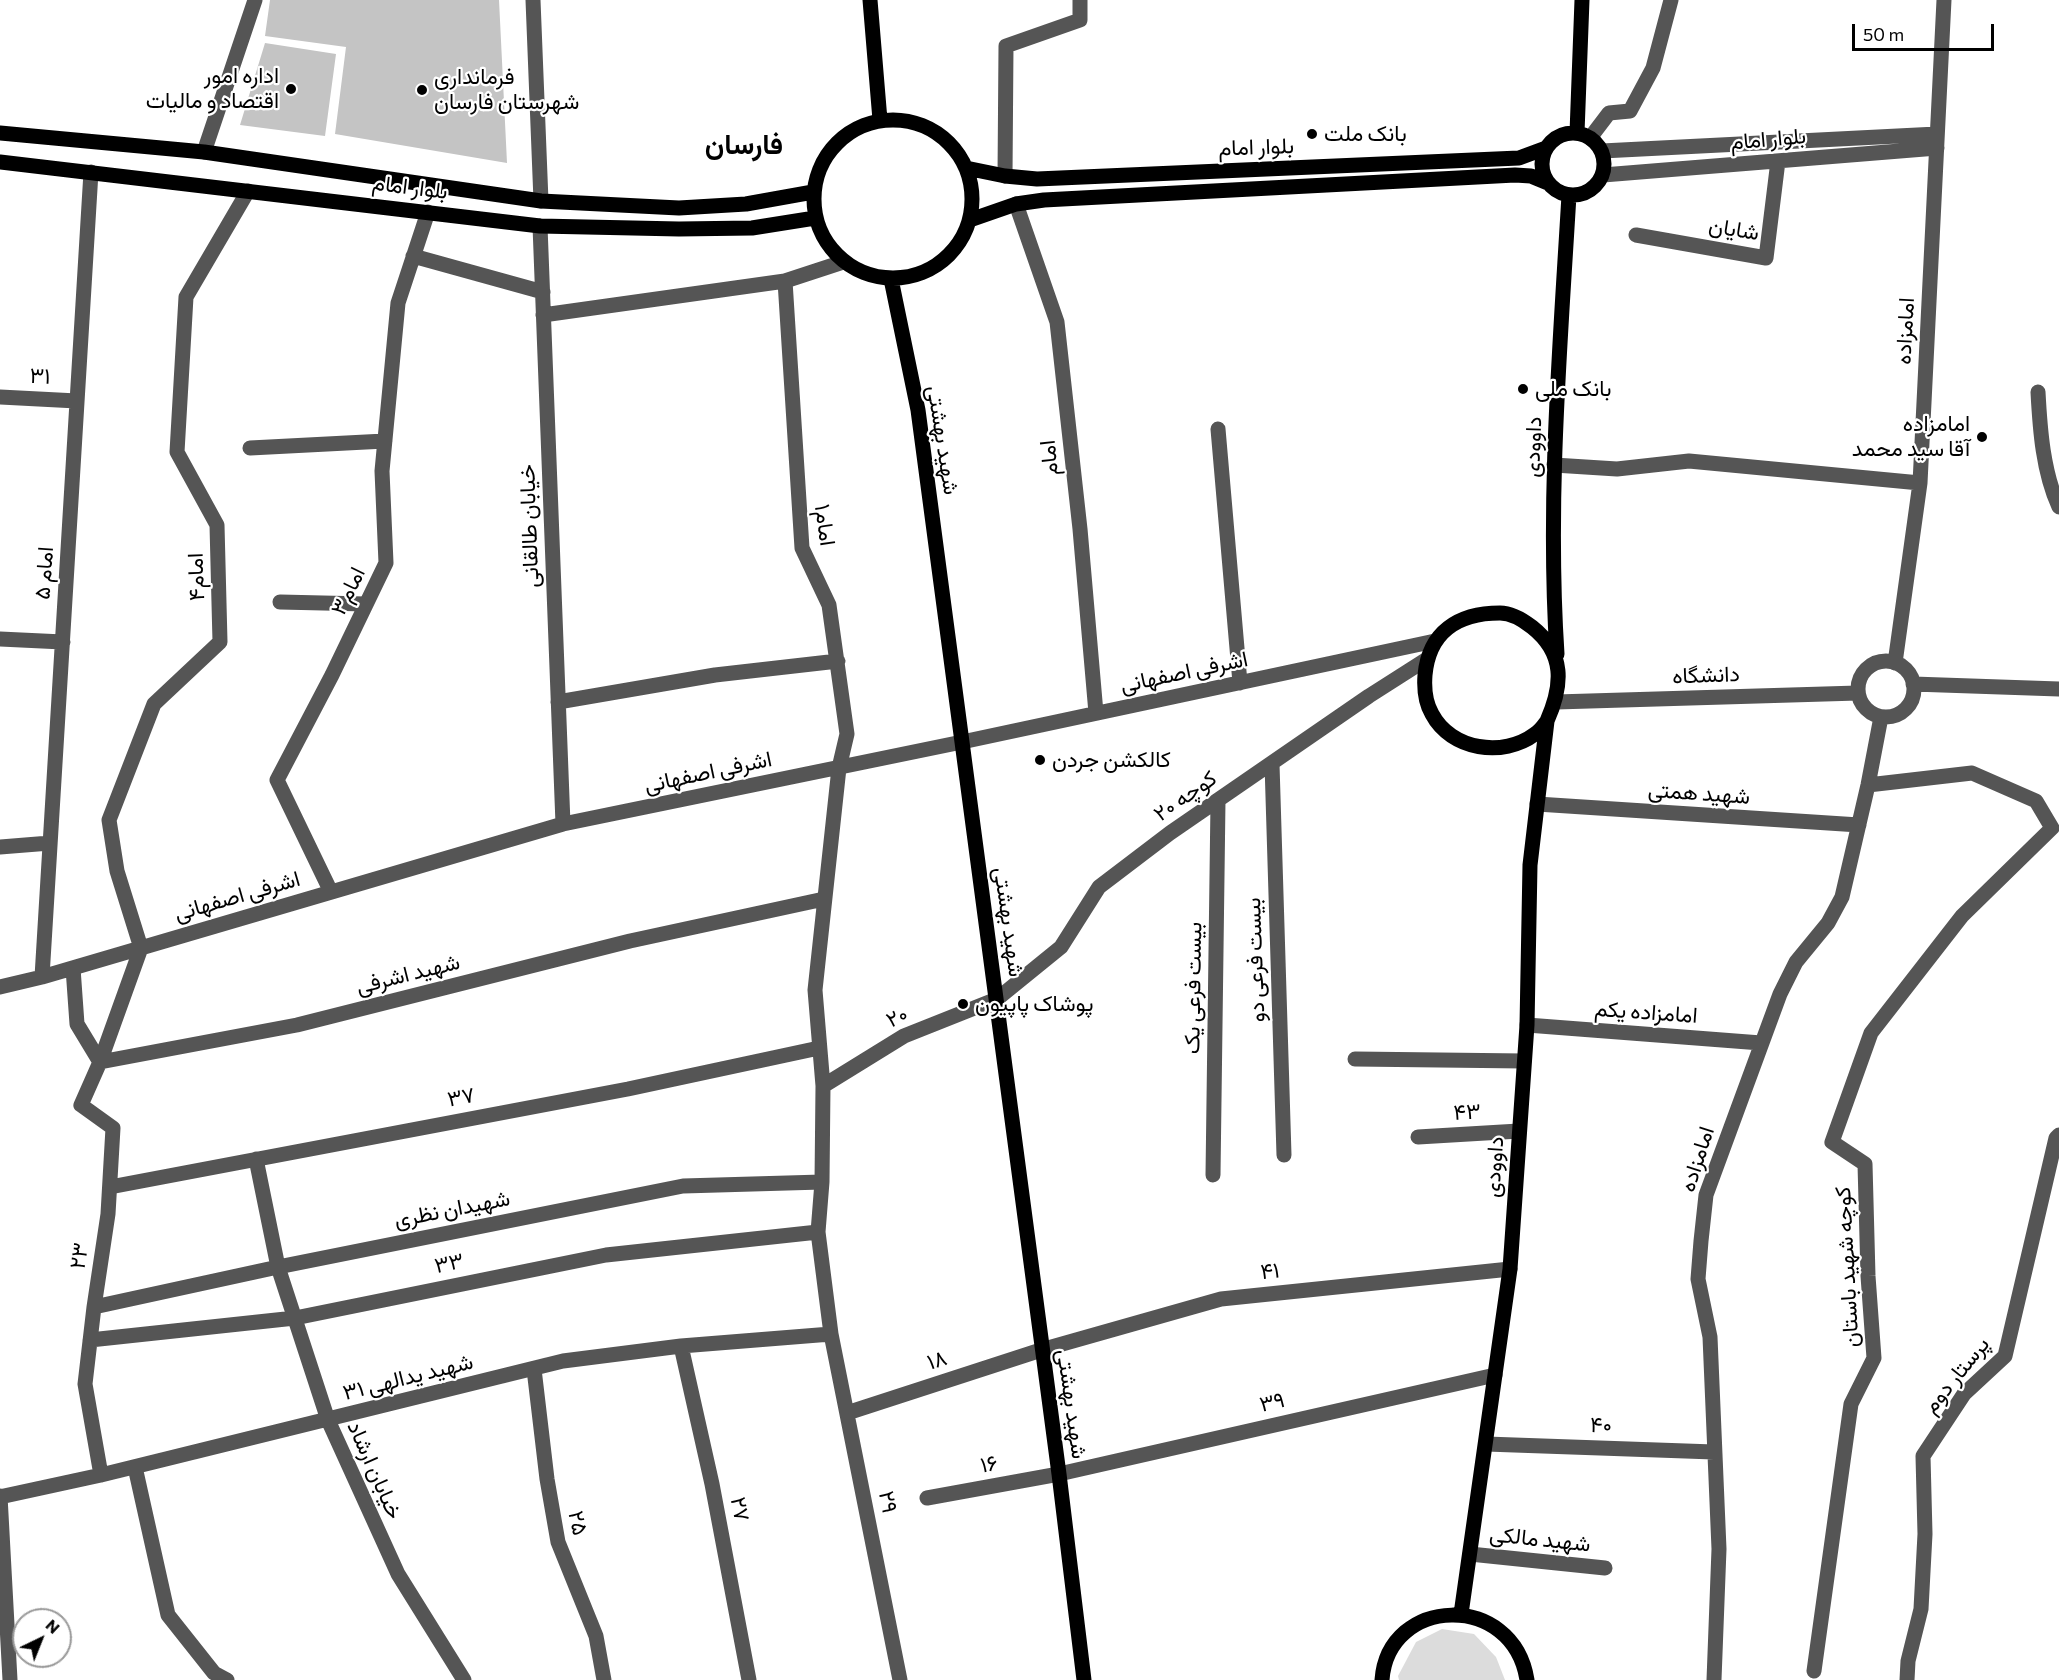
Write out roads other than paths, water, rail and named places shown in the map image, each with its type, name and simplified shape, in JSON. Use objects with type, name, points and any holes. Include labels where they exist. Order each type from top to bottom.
[{"type":"main road","points":[[870,0],[880,120]]},
{"type":"main road","points":[[1582,0],[1584,135]]},
{"type":"main road","points":[[880,120],[906,120],[931,129],[952,145],[966,168],[973,193],[970,220],[960,244],[941,263],[918,276],[891,279],[866,274],[843,261],[825,242],[815,218],[813,192],[819,166],[834,144],[855,128],[880,120]]},
{"type":"main road","name":"بلوار امام","points":[[0,133],[204,152],[541,201],[679,208],[746,204],[813,192]]},
{"type":"main road","points":[[1565,134],[1584,135],[1602,151],[1603,175],[1598,184],[1580,195],[1569,195],[1557,191],[1548,183],[1542,172],[1542,159],[1546,148],[1554,139],[1565,134]]},
{"type":"main road","name":"بلوار امام","points":[[966,168],[1005,176],[1037,179],[1505,159],[1519,158],[1546,148]]},
{"type":"main road","name":"بلوار امام","points":[[0,162],[540,226],[752,228],[815,218]]},
{"type":"main road","name":"بلوار امام","points":[[970,220],[1016,204],[1056,200],[1515,175],[1531,176],[1548,183]]},
{"type":"main road","name":"داوودی","points":[[1558,664],[1554,603],[1554,465],[1569,195]]},
{"type":"main road","points":[[540,226],[541,201]]},
{"type":"main road","name":"شهید بهشتی","points":[[891,279],[918,410],[1059,1474],[1084,1680]]},
{"type":"main road","points":[[1503,613],[1522,619],[1538,631],[1551,646],[1558,664],[1559,684],[1556,702],[1547,721],[1535,734],[1517,743],[1480,748],[1461,742],[1445,731],[1432,715],[1425,696],[1427,659],[1435,641],[1448,628],[1465,618],[1503,613]]},
{"type":"main road","name":"داوودی","points":[[1461,1614],[1510,1269],[1527,1025],[1530,865],[1547,721]]},
{"type":"main road","points":[[1382,1680],[1388,1655],[1400,1637],[1418,1623],[1439,1615],[1461,1614],[1482,1619],[1501,1630],[1515,1647],[1524,1666],[1527,1680]]},
{"type":"street","points":[[204,152],[255,0]]},
{"type":"street","points":[[533,0],[541,201]]},
{"type":"street","points":[[1005,176],[1006,46],[1080,20],[1080,0]]},
{"type":"street","points":[[1584,135],[1609,113],[1630,111],[1653,68],[1671,0]]},
{"type":"street","name":"امامزاده","points":[[1895,663],[1920,483],[1944,0]]},
{"type":"street","points":[[1602,151],[1937,141]]},
{"type":"street","name":"بلوار امام","points":[[1603,175],[1778,161],[1937,141]]},
{"type":"street","name":"شایان","points":[[1636,235],[1766,258],[1778,161]]},
{"type":"street","name":"امام ۵","points":[[42,977],[91,172]]},
{"type":"street","name":"امام۴","points":[[141,948],[117,871],[109,820],[154,704],[220,642],[216,525],[177,452],[186,297],[248,191]]},
{"type":"street","name":"امام","points":[[1016,204],[1057,322],[1080,529],[1096,713]]},
{"type":"street","name":"امام۳","points":[[331,892],[277,780],[386,564],[382,471],[398,303],[428,212]]},
{"type":"street","name":"خیابان طالقانی","points":[[540,226],[563,825]]},
{"type":"street","points":[[413,256],[543,292]]},
{"type":"street","points":[[543,315],[785,281],[843,261]]},
{"type":"street","name":"امام۱","points":[[785,281],[802,548],[829,605],[847,734],[839,768],[815,990],[819,1048]]},
{"type":"street","points":[[2038,392],[2040,430],[2053,494],[2059,507]]},
{"type":"street","name":"۳۱","points":[[0,397],[77,401]]},
{"type":"street","points":[[1218,429],[1240,683]]},
{"type":"street","points":[[250,448],[385,441]]},
{"type":"street","points":[[1554,465],[1617,470],[1689,461],[1920,483]]},
{"type":"street","points":[[280,602],[366,604]]},
{"type":"street","points":[[0,639],[63,642]]},
{"type":"street","name":"اشرفی اصفهانی","points":[[0,987],[42,977],[563,825],[1435,641]]},
{"type":"street","name":"کوچه ۲۰","points":[[996,999],[1061,947],[1099,886],[1218,801],[1427,659]]},
{"type":"street","points":[[558,702],[716,675],[838,661]]},
{"type":"street","points":[[1884,661],[1895,663],[1910,675],[1913,684],[1912,698],[1906,709],[1894,716],[1881,717],[1870,712],[1862,704],[1858,693],[1859,681],[1864,672],[1873,664],[1884,661]]},
{"type":"street","points":[[1913,684],[2059,689]]},
{"type":"street","name":"دانشگاه","points":[[1556,702],[1858,693]]},
{"type":"street","name":"امامزاده","points":[[1714,1680],[1719,1548],[1710,1337],[1698,1279],[1706,1195],[1780,993],[1796,962],[1828,923],[1842,897],[1881,717]]},
{"type":"street","name":"بیست فرعی دو","points":[[1272,764],[1284,1155]]},
{"type":"street","name":"کوچه شهید باستان","points":[[1814,1671],[1851,1404],[1874,1358],[1868,1276],[1865,1164],[1832,1142],[1871,1033],[1962,916],[2052,828],[2036,801],[1972,773],[1868,785]]},
{"type":"street","name":"بیست فرعی یک","points":[[1213,1175],[1218,801]]},
{"type":"street","name":"شهید همتی","points":[[1537,804],[1859,825]]},
{"type":"street","points":[[0,847],[50,843]]},
{"type":"street","name":"شهید اشرفی","points":[[100,1062],[297,1025],[630,941],[824,899]]},
{"type":"street","points":[[100,1062],[141,948]]},
{"type":"street","points":[[73,968],[77,1024],[100,1062]]},
{"type":"street","name":"۲۰","points":[[823,1086],[904,1036],[996,999]]},
{"type":"street","name":"امامزاده یکم","points":[[1527,1025],[1761,1043]]},
{"type":"street","name":"۲۹","points":[[819,1048],[823,1086],[822,1182],[818,1232],[831,1334],[900,1680]]},
{"type":"street","name":"۳۷","points":[[110,1187],[628,1089],[819,1048]]},
{"type":"street","points":[[1355,1059],[1524,1061]]},
{"type":"street","name":"۲۳","points":[[100,1062],[81,1105],[113,1128],[108,1214],[85,1384],[101,1475]]},
{"type":"street","name":"۴۳","points":[[1418,1137],[1519,1131]]},
{"type":"street","name":"پرستار دوم","points":[[1907,1680],[1908,1661],[1921,1609],[1925,1534],[1923,1456],[1964,1394],[2005,1356],[2056,1138],[2059,1135]]},
{"type":"street","name":"خیابان ارشاد","points":[[256,1159],[278,1267],[328,1420],[398,1574],[464,1680]]},
{"type":"street","name":"شهیدان نظری","points":[[94,1307],[278,1267],[683,1186],[822,1182]]},
{"type":"street","name":"۳۳","points":[[90,1340],[295,1318],[606,1255],[818,1232]]},
{"type":"street","name":"۴۱","points":[[1041,1350],[1221,1299],[1510,1269]]},
{"type":"street","name":"۳۱ شهید یدالهی","points":[[0,1497],[135,1467],[563,1362],[681,1346],[831,1334]]},
{"type":"street","name":"۲۷","points":[[681,1346],[712,1484],[749,1680]]},
{"type":"street","name":"۱۸","points":[[848,1413],[1041,1350]]},
{"type":"street","name":"۲۵","points":[[534,1369],[547,1479],[558,1542],[596,1636],[604,1680]]},
{"type":"street","name":"۳۹","points":[[1059,1474],[1495,1375]]},
{"type":"street","name":"۴۰","points":[[1486,1444],[1714,1452]]},
{"type":"street","points":[[135,1467],[168,1615],[218,1678]]},
{"type":"street","name":"۱۶","points":[[927,1498],[1059,1474]]},
{"type":"street","points":[[0,1497],[10,1680]]},
{"type":"street","name":"شهید مالکی","points":[[1470,1554],[1605,1568]]},
{"type":"place","name":"اداره امور اقتصاد و مالیات","points":[[291,89]]},
{"type":"place","name":"فرمانداری شهرستان فارسان","points":[[422,90]]},
{"type":"place","name":"بانک ملت","points":[[1312,134]]},
{"type":"place","name":"بانک ملی","points":[[1523,389]]},
{"type":"place","name":"امامزاده آقا سید محمد","points":[[1982,437]]},
{"type":"place","name":"کالکشن جردن","points":[[1040,760]]},
{"type":"place","name":"پوشاک پاپیون","points":[[963,1004]]},
{"type":"district","name":"فارسان","points":[[744,145]]}]
